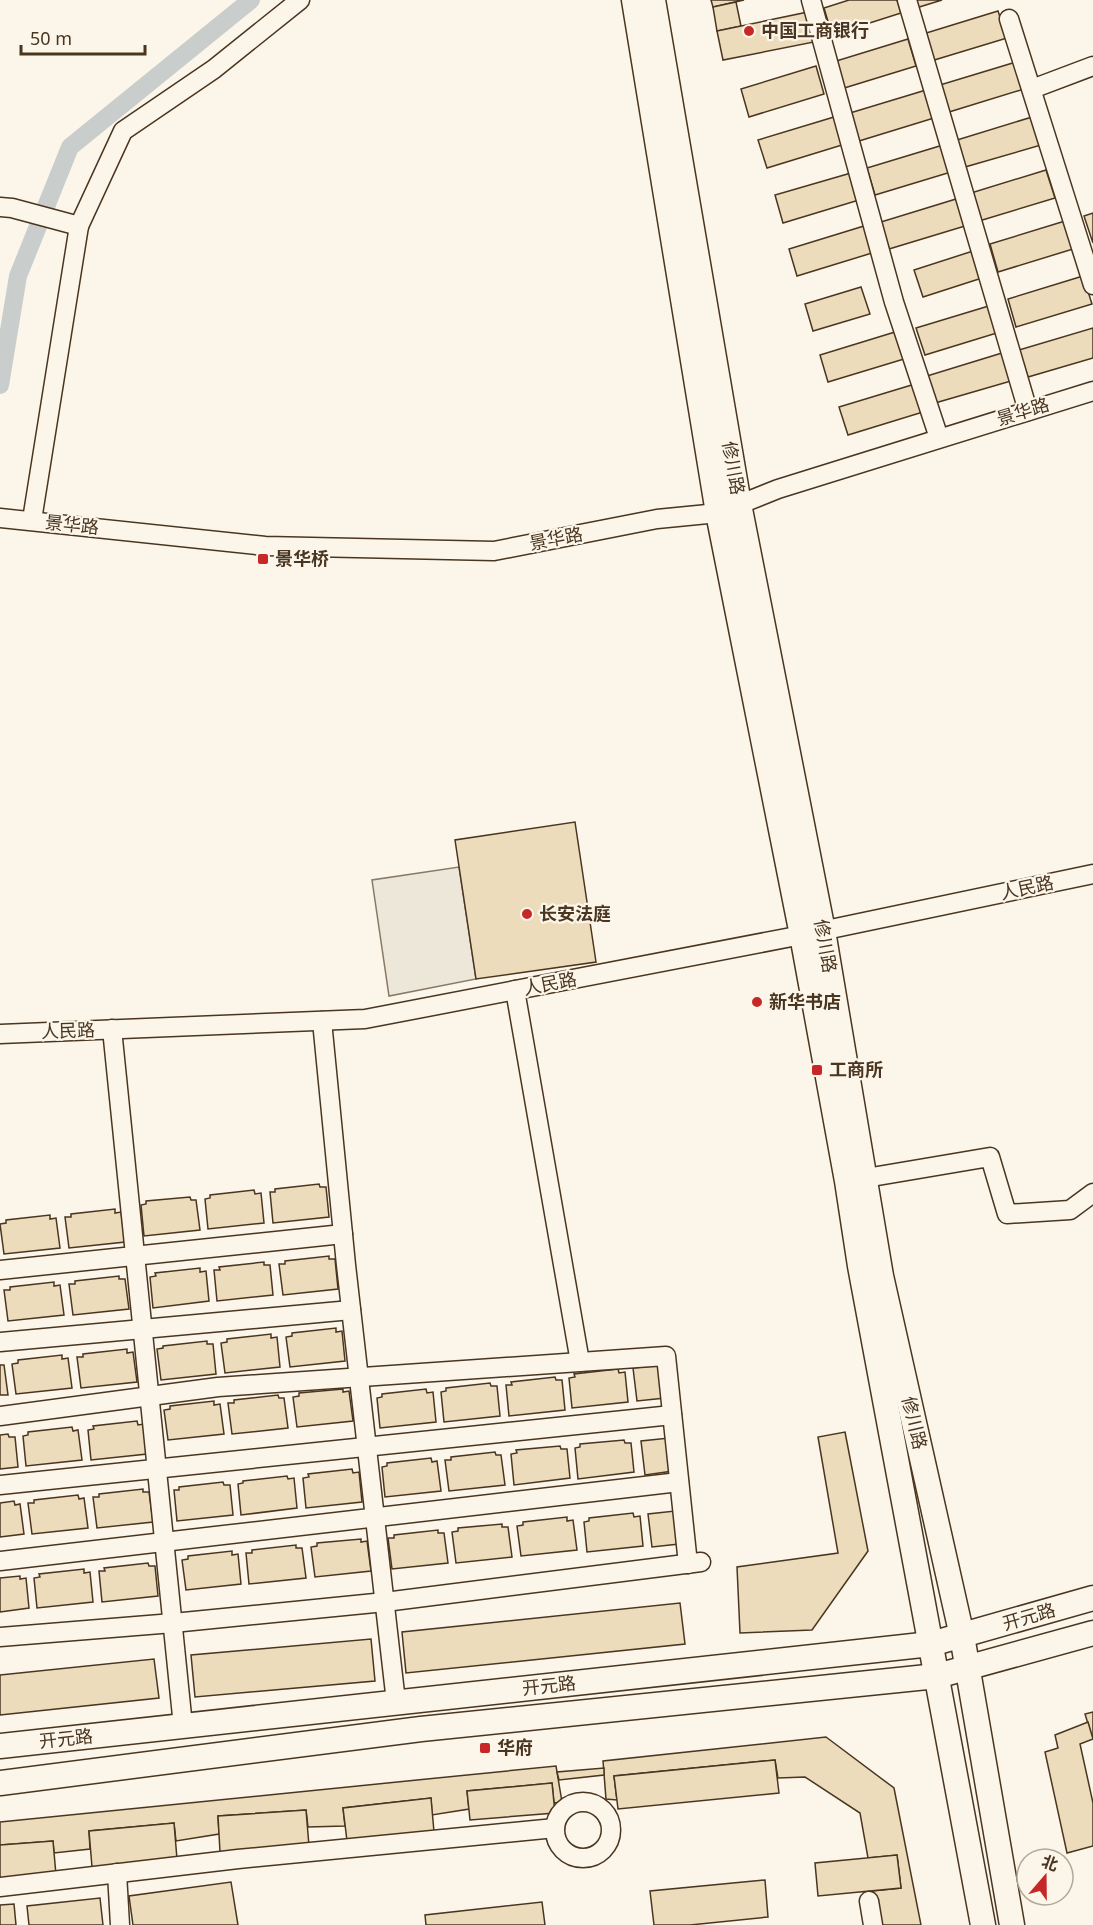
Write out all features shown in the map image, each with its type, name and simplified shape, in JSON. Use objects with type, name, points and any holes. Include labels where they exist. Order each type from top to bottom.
[{"type":"main road","name":"修川路","points":[[634,0],[729,508],[812,933],[856,1180],[881,1275],[962,1636],[1012,1925]]},
{"type":"main road","name":"修川路","points":[[653,0],[729,508]]},
{"type":"main road","name":"修川路","points":[[856,1180],[860,1266],[983,1925]]},
{"type":"main road","name":"开元路","points":[[0,1746],[931,1644],[1093,1598]]},
{"type":"main road","name":"开元路","points":[[0,1783],[421,1729],[937,1676],[1093,1633]]},
{"type":"street","points":[[32,520],[78,226],[123,131],[214,69],[300,0]]},
{"type":"street","points":[[811,0],[894,302],[939,438]]},
{"type":"street","points":[[907,0],[1028,411]]},
{"type":"street","points":[[1009,19],[1093,285]]},
{"type":"street","points":[[1032,89],[1093,66]]},
{"type":"street","points":[[0,207],[20,210],[78,226]]},
{"type":"street","name":"景华路","points":[[0,518],[265,546],[494,551],[657,519],[729,508],[778,489],[1093,391]]},
{"type":"street","name":"人民路","points":[[0,1034],[365,1019],[812,933],[1093,874]]},
{"type":"street","points":[[514,990],[580,1362]]},
{"type":"street","points":[[322,1021],[351,1310],[396,1702]]},
{"type":"street","points":[[112,1029],[183,1726]]},
{"type":"street","points":[[856,1180],[990,1157],[1006,1214],[1070,1210],[1093,1193]]},
{"type":"street","points":[[0,1270],[343,1234]]},
{"type":"street","points":[[0,1342],[351,1310]]},
{"type":"street","points":[[0,1416],[218,1387],[666,1356],[679,1482],[694,1563],[385,1602],[173,1623],[0,1636]]},
{"type":"street","points":[[0,1485],[672,1415]]},
{"type":"street","points":[[0,1561],[679,1482]]},
{"type":"street","points":[[0,1887],[238,1859],[555,1828]]},
{"type":"street","points":[[117,1873],[120,1925]]},
{"type":"street","points":[[869,1901],[873,1925]]},
{"type":"shaded area","points":[[459,867],[476,979],[389,996],[372,880]]},
{"type":"building","points":[[711,0],[744,0],[713,7]]},
{"type":"building","points":[[849,0],[897,0],[901,13],[832,35],[824,8]]},
{"type":"building","points":[[913,0],[942,0],[916,8]]},
{"type":"building","points":[[736,2],[741,26],[717,31],[713,7]]},
{"type":"building","points":[[998,11],[1007,38],[931,61],[923,34]]},
{"type":"building","points":[[808,12],[814,42],[723,60],[717,31]]},
{"type":"building","points":[[908,39],[916,66],[841,89],[833,62]]},
{"type":"building","points":[[1016,62],[1024,89],[949,112],[940,85]]},
{"type":"building","points":[[816,66],[824,94],[749,117],[741,89]]},
{"type":"building","points":[[926,90],[934,118],[859,141],[850,113]]},
{"type":"building","points":[[834,117],[842,145],[767,168],[758,140]]},
{"type":"building","points":[[1032,117],[1041,145],[965,167],[957,140]]},
{"type":"building","points":[[943,145],[951,172],[875,195],[867,168]]},
{"type":"building","points":[[1046,170],[1055,198],[979,221],[971,193]]},
{"type":"building","points":[[851,173],[859,200],[783,223],[775,195]]},
{"type":"building","points":[[956,199],[965,226],[889,249],[881,222]]},
{"type":"building","points":[[1093,213],[1093,243],[1084,216]]},
{"type":"building","points":[[1065,221],[1073,249],[998,272],[990,244]]},
{"type":"building","points":[[864,226],[872,253],[797,276],[789,249]]},
{"type":"building","points":[[973,251],[982,278],[923,297],[914,270]]},
{"type":"building","points":[[1083,276],[1092,304],[1016,327],[1008,299]]},
{"type":"building","points":[[861,287],[870,314],[813,331],[805,304]]},
{"type":"building","points":[[992,305],[1000,332],[925,355],[916,328]]},
{"type":"building","points":[[1093,328],[1093,358],[1028,377],[1019,350]]},
{"type":"building","points":[[895,332],[904,359],[828,382],[820,355]]},
{"type":"building","points":[[1002,353],[1011,381],[935,403],[927,376]]},
{"type":"building","points":[[915,384],[923,412],[848,435],[839,407]]},
{"type":"building","name":"长安法庭","points":[[575,822],[596,962],[476,979],[455,840]]},
{"type":"building","points":[[319,1184],[320,1187],[326,1187],[329,1217],[273,1223],[270,1192],[275,1192],[275,1189]]},
{"type":"building","points":[[254,1190],[255,1194],[261,1193],[264,1223],[208,1229],[205,1199],[210,1198],[210,1195]]},
{"type":"building","points":[[190,1197],[191,1200],[196,1200],[200,1230],[144,1236],[141,1205],[146,1204],[146,1201]]},
{"type":"building","points":[[115,1209],[115,1213],[121,1212],[125,1242],[69,1248],[65,1217],[71,1217],[71,1214]]},
{"type":"building","points":[[50,1215],[50,1219],[56,1218],[60,1248],[4,1254],[0,1224],[6,1223],[6,1220]]},
{"type":"building","points":[[329,1256],[329,1259],[335,1259],[338,1289],[283,1295],[279,1264],[285,1264],[285,1261]]},
{"type":"building","points":[[264,1262],[264,1265],[270,1265],[273,1295],[217,1301],[214,1270],[220,1270],[219,1267]]},
{"type":"building","points":[[200,1268],[200,1272],[206,1271],[209,1301],[153,1308],[150,1277],[156,1276],[155,1273]]},
{"type":"building","points":[[119,1276],[119,1279],[125,1279],[129,1309],[73,1315],[69,1284],[75,1284],[75,1281]]},
{"type":"building","points":[[54,1282],[54,1286],[60,1285],[64,1315],[8,1321],[4,1290],[10,1290],[10,1287]]},
{"type":"building","points":[[336,1328],[336,1332],[342,1331],[345,1361],[290,1367],[286,1337],[292,1336],[292,1333]]},
{"type":"building","points":[[271,1334],[271,1338],[277,1337],[280,1367],[225,1373],[221,1343],[227,1342],[227,1339]]},
{"type":"building","points":[[207,1341],[207,1344],[213,1344],[216,1374],[161,1380],[157,1349],[163,1346]]},
{"type":"building","points":[[127,1349],[127,1353],[133,1352],[137,1382],[81,1388],[77,1357],[83,1357],[83,1354]]},
{"type":"building","points":[[62,1355],[62,1359],[68,1358],[72,1388],[16,1394],[12,1364],[18,1363],[18,1360]]},
{"type":"building","points":[[0,1365],[4,1365],[8,1395],[0,1395]]},
{"type":"building","points":[[661,1365],[665,1398],[637,1401],[633,1368]]},
{"type":"building","points":[[618,1369],[619,1373],[625,1372],[628,1402],[572,1408],[569,1378],[575,1377],[574,1374]]},
{"type":"building","points":[[555,1377],[556,1380],[562,1380],[565,1410],[509,1416],[506,1385],[512,1385],[511,1382]]},
{"type":"building","points":[[490,1383],[491,1386],[497,1386],[500,1416],[444,1422],[441,1392],[446,1391],[446,1388]]},
{"type":"building","points":[[343,1389],[343,1392],[349,1391],[353,1421],[297,1427],[293,1397],[299,1396],[299,1393]]},
{"type":"building","points":[[426,1389],[427,1393],[433,1392],[436,1422],[380,1428],[377,1398],[382,1397],[382,1394]]},
{"type":"building","points":[[278,1395],[279,1398],[284,1398],[288,1428],[232,1434],[228,1403],[234,1403],[234,1400]]},
{"type":"building","points":[[214,1401],[214,1405],[220,1404],[224,1434],[168,1440],[164,1410],[170,1409],[170,1406]]},
{"type":"building","points":[[137,1421],[138,1425],[144,1424],[147,1454],[91,1460],[88,1430],[94,1429],[93,1426]]},
{"type":"building","points":[[72,1427],[73,1431],[78,1430],[82,1460],[26,1466],[23,1436],[28,1435],[28,1432]]},
{"type":"building","points":[[845,1432],[868,1551],[812,1630],[740,1633],[737,1567],[838,1553],[818,1437]]},
{"type":"building","points":[[8,1434],[9,1437],[15,1437],[18,1467],[0,1469],[0,1435]]},
{"type":"building","points":[[669,1438],[673,1471],[645,1475],[641,1441]]},
{"type":"building","points":[[624,1440],[625,1443],[631,1443],[634,1472],[578,1479],[575,1448],[580,1447],[580,1444]]},
{"type":"building","points":[[560,1446],[561,1449],[567,1449],[570,1478],[514,1485],[511,1454],[517,1453],[516,1450]]},
{"type":"building","points":[[495,1452],[496,1455],[501,1455],[505,1485],[449,1491],[445,1460],[451,1460],[451,1457]]},
{"type":"building","points":[[431,1458],[432,1462],[437,1461],[441,1491],[385,1497],[382,1467],[387,1466],[387,1463]]},
{"type":"building","points":[[352,1469],[353,1473],[359,1472],[362,1502],[306,1508],[303,1478],[309,1477],[308,1474]]},
{"type":"building","points":[[287,1476],[288,1479],[294,1478],[297,1508],[241,1515],[238,1484],[243,1481]]},
{"type":"building","points":[[223,1482],[224,1485],[230,1485],[233,1515],[177,1521],[174,1490],[179,1490],[179,1487]]},
{"type":"building","points":[[143,1489],[143,1492],[149,1492],[153,1522],[97,1528],[93,1497],[99,1497],[99,1494]]},
{"type":"building","points":[[78,1495],[79,1499],[84,1498],[88,1528],[32,1534],[28,1503],[34,1503],[34,1500]]},
{"type":"building","points":[[14,1501],[15,1505],[20,1504],[24,1534],[0,1537],[0,1503]]},
{"type":"building","points":[[675,1511],[679,1544],[652,1547],[648,1514]]},
{"type":"building","points":[[633,1513],[634,1517],[640,1516],[643,1546],[587,1552],[584,1522],[589,1521],[589,1518]]},
{"type":"building","points":[[567,1517],[567,1521],[573,1520],[577,1550],[521,1556],[517,1526],[523,1525],[523,1522]]},
{"type":"building","points":[[502,1524],[502,1527],[508,1527],[512,1557],[456,1563],[452,1532],[458,1531],[458,1528]]},
{"type":"building","points":[[438,1530],[438,1533],[444,1533],[448,1563],[392,1569],[388,1538],[394,1538],[394,1535]]},
{"type":"building","points":[[361,1539],[361,1542],[367,1541],[371,1571],[315,1577],[311,1547],[317,1546],[317,1543]]},
{"type":"building","points":[[296,1545],[296,1548],[302,1548],[306,1578],[249,1584],[246,1553],[252,1553],[252,1550]]},
{"type":"building","points":[[232,1551],[232,1555],[238,1554],[241,1584],[186,1590],[182,1560],[188,1559],[188,1556]]},
{"type":"building","points":[[148,1563],[149,1566],[155,1566],[158,1596],[102,1602],[99,1571],[105,1571],[104,1568]]},
{"type":"building","points":[[84,1569],[84,1573],[90,1572],[93,1602],[37,1608],[34,1578],[40,1577],[39,1574]]},
{"type":"building","points":[[20,1576],[20,1579],[26,1578],[29,1608],[0,1612],[0,1578]]},
{"type":"building","points":[[680,1603],[685,1644],[406,1673],[402,1632]]},
{"type":"building","points":[[371,1639],[375,1681],[195,1697],[191,1655]]},
{"type":"building","points":[[154,1659],[159,1698],[0,1715],[0,1675]]},
{"type":"building","points":[[1093,1712],[1093,1740],[1085,1714]]},
{"type":"building","points":[[1088,1722],[1093,1739],[1080,1744],[1093,1803],[1093,1846],[1075,1851],[1075,1847],[1066,1847],[1045,1752],[1058,1748],[1055,1735]]},
{"type":"building","points":[[826,1737],[894,1788],[921,1925],[879,1925],[872,1891],[901,1888],[897,1855],[868,1858],[860,1813],[805,1777],[778,1778],[775,1760],[614,1776],[617,1800],[606,1799],[603,1761]]},
{"type":"building","points":[[775,1760],[779,1793],[618,1809],[614,1776]]},
{"type":"building","points":[[556,1766],[562,1802],[554,1803],[552,1783],[467,1791],[469,1809],[432,1815],[431,1798],[343,1808],[345,1826],[308,1827],[306,1810],[218,1816],[219,1834],[176,1841],[174,1823],[89,1831],[90,1849],[54,1853],[53,1841],[0,1845],[0,1822]]},
{"type":"building","points":[[604,1768],[604,1775],[559,1780],[557,1772]]},
{"type":"building","points":[[552,1783],[555,1813],[470,1820],[467,1791]]},
{"type":"building","points":[[431,1798],[434,1832],[347,1841],[343,1808]]},
{"type":"building","points":[[306,1810],[309,1846],[220,1852],[218,1816]]},
{"type":"building","points":[[174,1823],[177,1859],[92,1867],[89,1831]]},
{"type":"building","points":[[53,1841],[56,1875],[0,1879],[0,1845]]},
{"type":"building","points":[[897,1855],[901,1888],[818,1896],[815,1863]]},
{"type":"building","points":[[765,1880],[768,1917],[690,1925],[654,1925],[650,1891]]},
{"type":"building","points":[[231,1882],[238,1925],[133,1925],[129,1896]]},
{"type":"building","points":[[100,1898],[103,1925],[29,1925],[27,1906]]},
{"type":"building","points":[[542,1902],[545,1925],[426,1925],[425,1915]]},
{"type":"building","points":[[14,1904],[16,1925],[0,1925],[0,1905]]},
{"type":"waterway","points":[[0,385],[18,276],[70,147],[251,0]]},
{"type":"place","name":"中国工商银行","points":[[749,31]]},
{"type":"place","name":"景华桥","points":[[263,559]]},
{"type":"place","name":"长安法庭","points":[[527,914]]},
{"type":"place","name":"新华书店","points":[[757,1002]]},
{"type":"place","name":"工商所","points":[[817,1070]]},
{"type":"place","name":"华府","points":[[485,1748]]}]
